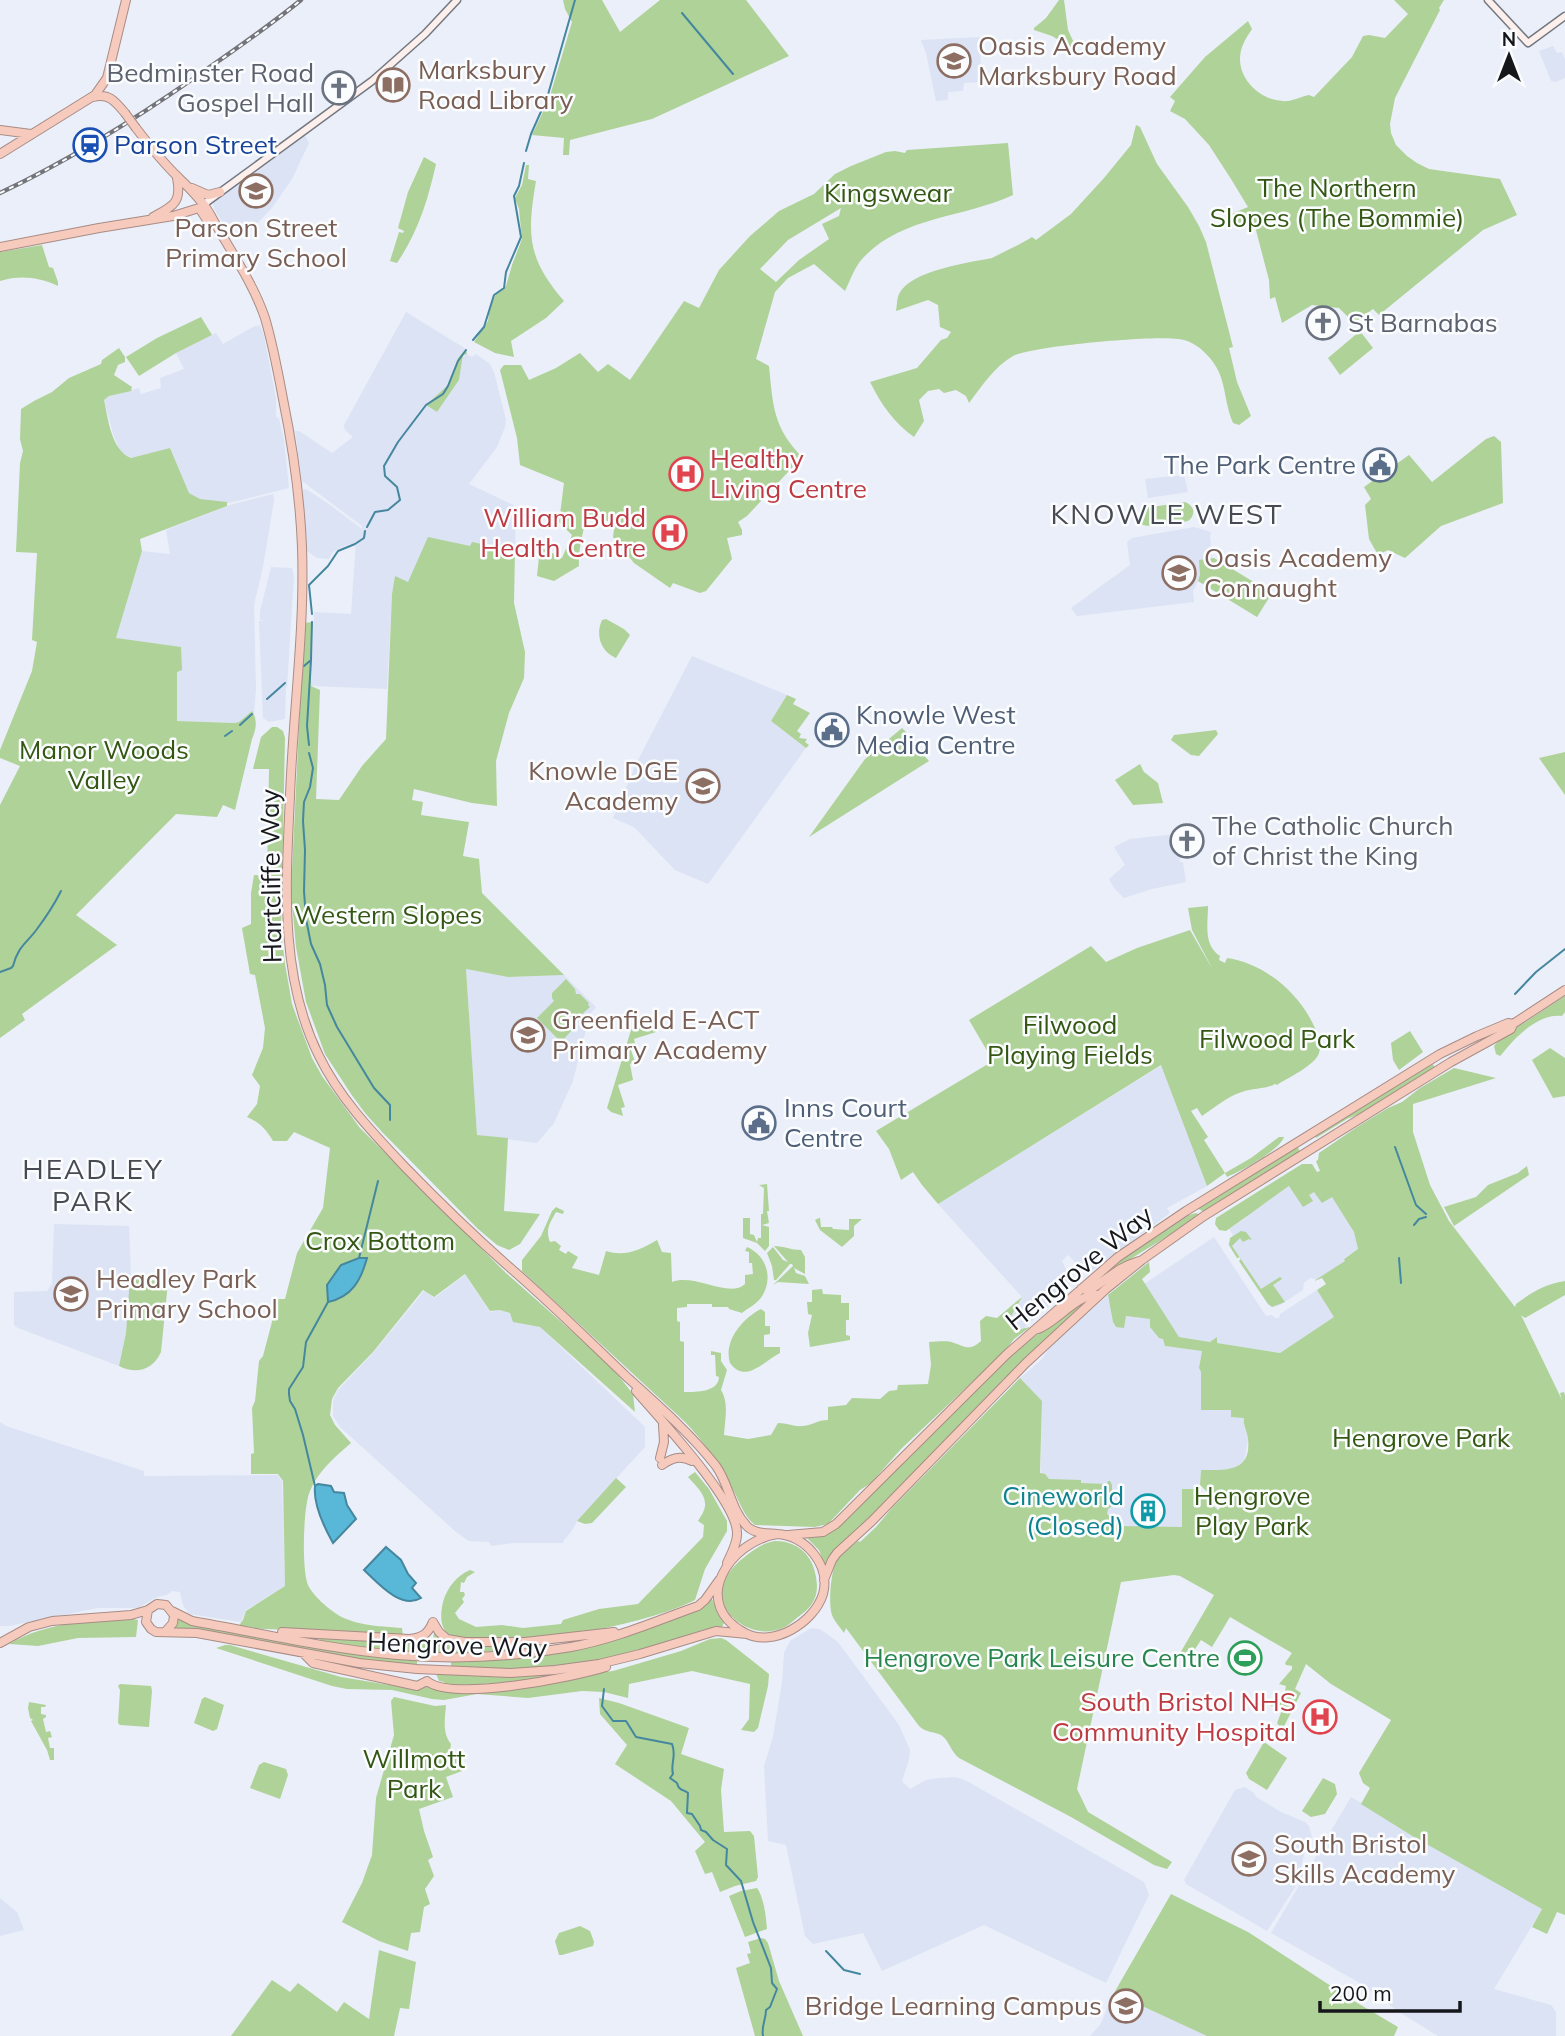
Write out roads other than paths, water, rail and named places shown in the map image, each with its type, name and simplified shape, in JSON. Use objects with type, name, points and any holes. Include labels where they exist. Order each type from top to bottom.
[{"type":"highway","points":[[0,247],[173,216],[201,207],[107,90],[107,78],[127,0]]},
{"type":"highway","points":[[93,97],[107,78]]},
{"type":"highway","points":[[0,154],[93,97],[110,97]]},
{"type":"highway","points":[[0,130],[30,134]]},
{"type":"highway","points":[[173,216],[179,194],[177,176]]},
{"type":"highway","points":[[186,185],[204,194],[220,192]]},
{"type":"highway","points":[[147,220],[174,205]]},
{"type":"highway","name":"Hartcliffe Way","points":[[201,207],[250,285],[261,309],[278,371],[295,468],[302,550],[299,658],[291,756],[288,904],[290,956],[299,1002],[311,1039],[343,1097],[372,1132],[420,1182],[680,1426],[716,1466],[747,1527],[777,1534]]},
{"type":"highway","points":[[1462,1042],[1508,1023],[1513,1024],[1565,990]]},
{"type":"highway","name":"Hengrove Way","points":[[824,1580],[834,1556],[872,1521],[1026,1363],[1098,1295],[1204,1216],[1511,1029],[1513,1024]]},
{"type":"highway","points":[[1462,1042],[1488,1038]]},
{"type":"highway","name":"Hengrove Way","points":[[788,1535],[823,1532],[836,1524],[1006,1354],[1118,1257],[1186,1211],[1462,1042]]},
{"type":"highway","points":[[1433,1058],[1440,1061],[1455,1055],[1462,1057]]},
{"type":"highway","points":[[1304,1148],[1335,1129],[1346,1128]]},
{"type":"highway","points":[[1186,1211],[1199,1211],[1204,1216]]},
{"type":"highway","points":[[1081,1289],[1090,1290],[1126,1264],[1142,1260]]},
{"type":"highway","points":[[1032,1332],[1048,1325],[1087,1296],[1098,1295]]},
{"type":"highway","name":"Hartcliffe Way","points":[[614,1365],[713,1483],[736,1527],[737,1536],[727,1565]]},
{"type":"highway","points":[[662,1422],[664,1442],[661,1462],[682,1457],[698,1465]]},
{"type":"highway","points":[[777,1534],[788,1535],[810,1549],[824,1580],[824,1591],[818,1605],[795,1628],[769,1637],[754,1637],[732,1623],[722,1611],[718,1596],[720,1578],[727,1565],[758,1540],[777,1534]]},
{"type":"highway","name":"Hengrove Way","points":[[172,1611],[192,1621],[353,1650],[419,1657],[491,1657],[573,1647],[628,1631],[698,1606],[720,1578]]},
{"type":"highway","points":[[0,1645],[29,1628],[52,1621],[131,1615],[148,1610],[153,1605],[162,1604],[169,1608],[172,1611],[173,1623],[163,1632],[151,1629],[146,1622],[131,1615]]},
{"type":"highway","points":[[146,1622],[148,1610]]},
{"type":"highway","points":[[248,1630],[408,1639],[424,1635],[433,1622],[439,1632],[450,1640],[495,1642],[628,1631]]},
{"type":"highway","name":"Hengrove Way","points":[[163,1632],[197,1633],[359,1663],[417,1669],[510,1673],[599,1664],[716,1631],[747,1634]]},
{"type":"highway","points":[[303,1653],[313,1663],[387,1681],[417,1686],[427,1681],[442,1688],[485,1688],[577,1675],[648,1655],[685,1641]]},
{"type":"main road","points":[[201,207],[372,80],[425,34],[457,0]]},
{"type":"main road","points":[[1488,0],[1528,43],[1565,16]]},
{"type":"water","points":[[367,1258],[354,1286],[343,1296],[328,1302],[327,1285],[341,1265]]},
{"type":"water","points":[[315,1486],[331,1486],[334,1492],[344,1493],[347,1505],[356,1519],[333,1543],[317,1508]]},
{"type":"water","points":[[386,1547],[401,1560],[416,1583],[412,1588],[421,1598],[406,1601],[398,1598],[364,1570]]},
{"type":"waterway","points":[[526,151],[547,98],[575,0]]},
{"type":"waterway","points":[[682,13],[733,74]]},
{"type":"waterway","points":[[473,340],[484,327],[494,295],[504,288],[506,272],[521,237],[514,196],[524,163]]},
{"type":"waterway","points":[[367,527],[375,512],[388,510],[400,500],[397,487],[385,476],[384,466],[426,405],[443,394],[466,350]]},
{"type":"waterway","points":[[312,614],[309,585],[328,566],[338,551],[364,538],[365,531]]},
{"type":"waterway","points":[[304,666],[311,660],[312,622]]},
{"type":"waterway","points":[[309,745],[307,726],[311,660]]},
{"type":"waterway","points":[[267,699],[285,683]]},
{"type":"waterway","points":[[240,725],[252,714]]},
{"type":"waterway","points":[[225,736],[232,731]]},
{"type":"waterway","points":[[309,753],[313,768],[304,802],[303,821],[304,891],[311,944],[320,964],[327,1005],[337,1027],[374,1088],[390,1105],[390,1120]]},
{"type":"waterway","points":[[0,972],[13,966],[20,949],[44,920],[61,891]]},
{"type":"waterway","points":[[1515,994],[1536,972],[1565,949]]},
{"type":"waterway","points":[[1395,1147],[1416,1205],[1426,1214]]},
{"type":"waterway","points":[[359,1258],[378,1181]]},
{"type":"waterway","points":[[1414,1225],[1419,1219],[1426,1217]]},
{"type":"waterway","points":[[1399,1258],[1401,1283]]},
{"type":"waterway","points":[[315,1486],[303,1435],[290,1401],[289,1389],[303,1367],[306,1342],[328,1302]]},
{"type":"waterway","points":[[604,1689],[602,1706],[613,1721],[626,1721],[636,1737],[672,1744],[673,1774],[670,1778],[688,1793],[687,1813],[692,1814],[701,1830],[727,1849],[726,1865],[741,1881],[771,1968],[772,1983],[777,1989],[770,2007],[766,2010],[763,2036]]},
{"type":"waterway","points":[[826,1951],[844,1970],[860,1974]]},
{"type":"railway","points":[[0,193],[125,124],[237,48],[301,0]]},
{"type":"place","name":"Oasis Academy Marksbury Road","points":[[954,61]]},
{"type":"place","name":"Marksbury Road Library","points":[[393,85]]},
{"type":"place","name":"Bedminster Road Gospel Hall","points":[[339,88]]},
{"type":"place","name":"Parson Street","points":[[90,145]]},
{"type":"place","name":"Parson Street Primary School","points":[[256,191]]},
{"type":"place","name":"St Barnabas","points":[[1323,323]]},
{"type":"place","name":"The Park Centre","points":[[1380,465]]},
{"type":"place","name":"Healthy Living Centre","points":[[686,474]]},
{"type":"place","name":"William Budd Health Centre","points":[[670,533]]},
{"type":"place","name":"Oasis Academy Connaught","points":[[1179,573]]},
{"type":"place","name":"Knowle West Media Centre","points":[[832,730]]},
{"type":"place","name":"Knowle DGE Academy","points":[[703,786]]},
{"type":"place","name":"The Catholic Church of Christ the King","points":[[1187,841]]},
{"type":"place","name":"Greenfield E-ACT Primary Academy","points":[[528,1035]]},
{"type":"place","name":"Inns Court Centre","points":[[759,1123]]},
{"type":"place","name":"Headley Park Primary School","points":[[71,1294]]},
{"type":"place","name":"Cineworld (Closed)","points":[[1148,1511]]},
{"type":"place","name":"Hengrove Park Leisure Centre","points":[[1245,1658]]},
{"type":"place","name":"South Bristol NHS Community Hospital","points":[[1320,1717]]},
{"type":"place","name":"South Bristol Skills Academy","points":[[1249,1859]]},
{"type":"place","name":"Bridge Learning Campus","points":[[1126,2006]]},
{"type":"district","name":"KNOWLE WEST","points":[[1167,514]]},
{"type":"district","name":"HEADLEY PARK","points":[[93,1185]]},
{"type":"park label","name":"Kingswear","points":[[888,193]]},
{"type":"park label","name":"The Northern Slopes (The Bommie)","points":[[1337,203]]},
{"type":"park label","name":"Manor Woods Valley","points":[[104,765]]},
{"type":"park label","name":"Western Slopes","points":[[388,915]]},
{"type":"park label","name":"Filwood Park","points":[[1277,1039]]},
{"type":"park label","name":"Filwood Playing Fields","points":[[1070,1040]]},
{"type":"park label","name":"Crox Bottom","points":[[380,1241]]},
{"type":"park label","name":"Hengrove Park","points":[[1421,1438]]},
{"type":"park label","name":"Hengrove Play Park","points":[[1252,1511]]},
{"type":"park label","name":"Willmott Park","points":[[414,1774]]}]
